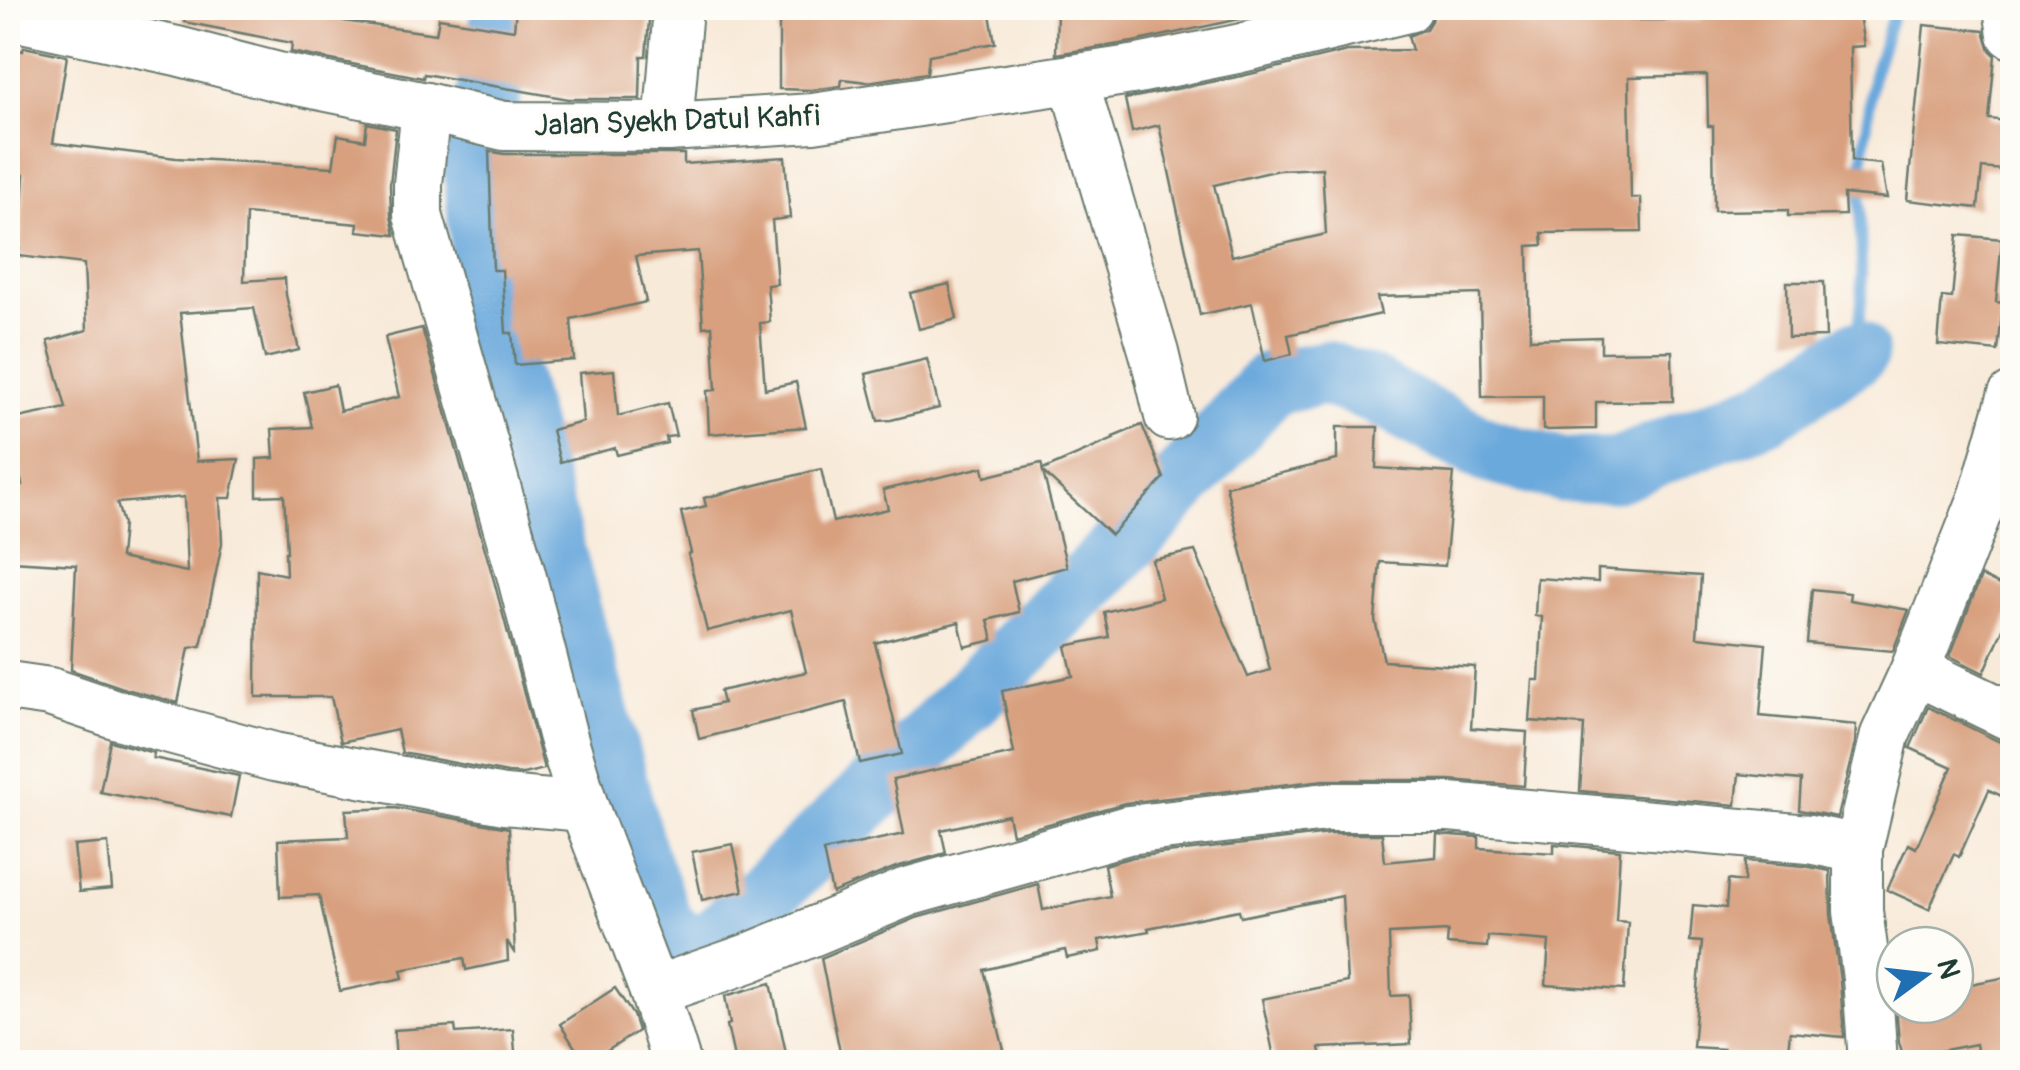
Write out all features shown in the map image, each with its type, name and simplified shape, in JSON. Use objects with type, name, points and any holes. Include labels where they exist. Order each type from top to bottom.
[{"type":"street","points":[[668,127],[678,8]]},
{"type":"street","name":"Jalan Syekh Datul Kahfi","points":[[8,15],[504,126],[668,127],[813,118],[1138,70],[1408,8]]},
{"type":"street","points":[[2008,8],[2012,34]]},
{"type":"street","points":[[1073,79],[1169,416]]},
{"type":"street","points":[[432,108],[418,184],[418,215],[584,807],[654,991],[676,1062]]},
{"type":"street","points":[[1873,1062],[1858,910],[1858,849],[1885,734],[1915,670],[1984,495],[2012,397]]},
{"type":"street","points":[[1915,670],[2012,717]]},
{"type":"street","points":[[8,686],[50,692],[118,716],[274,758],[504,800],[584,807]]},
{"type":"street","points":[[654,991],[749,958],[908,892],[1128,830],[1327,807],[1449,807],[1809,839],[1858,849]]},
{"type":"building","points":[[186,8],[263,8],[295,14],[295,8],[337,8],[336,20],[436,34],[439,18],[514,30],[516,8],[650,8],[646,56],[641,56],[640,99],[569,99],[424,74],[423,78],[291,52],[292,43],[184,22]]},
{"type":"building","points":[[779,8],[989,8],[995,43],[929,55],[927,73],[867,82],[842,79],[841,86],[812,90],[779,89]]},
{"type":"building","points":[[1057,8],[1291,8],[1133,42],[1056,54]]},
{"type":"building","points":[[1467,8],[1632,8],[1632,20],[1701,20],[1701,8],[1858,8],[1864,46],[1850,47],[1852,161],[1881,164],[1887,198],[1844,194],[1845,215],[1788,216],[1788,210],[1714,211],[1713,126],[1708,126],[1707,75],[1629,77],[1631,198],[1641,198],[1642,232],[1542,233],[1543,245],[1528,246],[1530,339],[1601,337],[1601,352],[1672,351],[1673,401],[1596,402],[1596,429],[1543,430],[1543,396],[1482,397],[1480,294],[1377,297],[1381,314],[1288,335],[1292,354],[1265,361],[1252,303],[1200,315],[1159,125],[1132,132],[1125,99],[1347,51],[1412,50],[1408,36],[1426,29],[1435,14]],"holes":[[[1322,168],[1326,234],[1232,256],[1214,185],[1279,170]]]},
{"type":"building","points":[[1924,25],[1984,31],[1995,55],[1989,119],[2007,121],[2003,170],[1982,168],[1978,208],[1907,200]]},
{"type":"building","points":[[24,47],[67,56],[53,143],[176,158],[333,167],[338,135],[365,140],[367,123],[396,129],[390,184],[395,235],[357,231],[358,224],[246,214],[244,281],[285,278],[299,350],[265,358],[254,308],[180,313],[197,461],[239,459],[231,498],[220,498],[222,543],[201,646],[189,648],[178,703],[71,670],[76,565],[12,561],[16,505],[12,488],[22,485],[9,420],[66,408],[48,341],[87,330],[84,264],[19,256],[24,174],[8,171],[8,48],[23,51]],"holes":[[[184,497],[187,572],[120,558],[123,524],[117,503]]]},
{"type":"building","points":[[489,151],[684,154],[684,164],[785,157],[790,218],[772,220],[777,284],[767,285],[770,322],[760,323],[765,389],[796,382],[806,427],[709,434],[707,391],[716,390],[712,326],[703,327],[698,251],[636,256],[646,302],[571,319],[574,360],[515,365],[512,333],[506,333],[502,270],[493,270]]},
{"type":"building","points":[[1958,235],[2002,239],[1996,302],[2003,303],[1998,351],[1938,345],[1942,297],[1952,298]]},
{"type":"building","points":[[1787,282],[1824,282],[1826,337],[1788,338]]},
{"type":"building","points":[[949,284],[957,319],[919,329],[910,293]]},
{"type":"building","points":[[422,328],[544,769],[508,773],[402,753],[397,730],[341,742],[331,697],[256,697],[257,569],[286,575],[287,552],[284,495],[257,496],[257,459],[274,458],[272,429],[312,427],[304,392],[335,385],[340,411],[399,397],[385,337]]},
{"type":"building","points":[[927,359],[939,408],[878,421],[866,374]]},
{"type":"building","points":[[614,370],[618,416],[668,403],[676,436],[666,437],[667,443],[617,455],[615,448],[560,462],[552,430],[583,422],[579,373]]},
{"type":"building","points":[[1142,425],[1164,478],[1111,535],[1043,472],[1067,567],[1012,581],[1019,612],[988,620],[993,640],[965,647],[959,622],[875,643],[902,754],[860,763],[846,702],[699,739],[693,710],[723,703],[720,691],[806,672],[791,610],[707,631],[681,512],[706,506],[704,498],[821,469],[833,522],[888,509],[883,490],[983,467],[985,477],[1041,463],[1043,470]]},
{"type":"building","points":[[1337,427],[1378,427],[1376,468],[1454,473],[1445,566],[1380,562],[1375,620],[1384,661],[1475,667],[1471,728],[1527,732],[1524,786],[1449,780],[1324,780],[1125,803],[1012,834],[1008,815],[941,830],[946,853],[896,867],[832,893],[823,851],[904,834],[893,779],[1014,753],[1002,691],[1073,676],[1066,646],[1109,637],[1104,612],[1161,598],[1152,560],[1195,551],[1248,677],[1270,670],[1226,486],[1337,460]]},
{"type":"building","points":[[1598,569],[1701,576],[1697,637],[1766,644],[1760,716],[1856,725],[1837,817],[1799,810],[1801,780],[1739,774],[1736,805],[1580,791],[1584,725],[1530,721],[1533,680],[1539,680],[1542,617],[1535,616],[1537,578],[1598,582]]},
{"type":"building","points":[[1981,576],[2012,591],[2012,608],[1984,673],[1950,656]]},
{"type":"building","points":[[1812,589],[1850,593],[1849,600],[1909,610],[1893,651],[1807,643]]},
{"type":"building","points":[[1928,707],[2000,742],[2012,744],[2012,801],[1989,790],[1959,857],[1954,854],[1929,909],[1887,890],[1908,844],[1916,848],[1952,767],[1910,748]]},
{"type":"building","points":[[110,741],[154,753],[153,758],[239,776],[231,817],[100,792]]},
{"type":"building","points":[[395,808],[509,828],[515,954],[507,941],[508,961],[466,970],[464,958],[401,970],[403,978],[340,991],[319,895],[280,897],[278,840],[348,837],[346,810]]},
{"type":"building","points":[[1329,834],[1382,834],[1385,862],[1436,857],[1437,834],[1479,837],[1479,848],[1554,853],[1554,844],[1620,850],[1616,921],[1628,922],[1624,990],[1546,985],[1549,941],[1488,936],[1487,947],[1447,944],[1448,931],[1389,934],[1391,996],[1409,995],[1411,1044],[1319,1048],[1322,1062],[1275,1062],[1262,999],[1347,982],[1342,896],[1241,917],[1239,910],[1148,928],[1149,931],[1099,940],[1101,951],[1067,958],[1065,950],[984,970],[1006,1058],[986,1062],[842,1062],[821,958],[916,918],[1038,884],[1043,910],[1110,896],[1104,865],[1133,857]]},
{"type":"building","points":[[108,843],[112,889],[79,892],[74,846]]},
{"type":"building","points":[[733,844],[743,891],[702,900],[692,852]]},
{"type":"building","points":[[1745,861],[1830,871],[1844,1037],[1790,1032],[1787,1061],[1723,1055],[1724,1049],[1693,1047],[1702,942],[1690,941],[1693,905],[1726,908],[1728,880],[1744,882]]},
{"type":"building","points":[[2012,976],[2012,1062],[1979,1062],[1976,1044],[1904,1058],[1898,1025],[1975,1025],[1975,983]]},
{"type":"building","points":[[771,983],[788,1062],[735,1062],[725,996]]},
{"type":"building","points":[[615,988],[633,1015],[638,1031],[584,1062],[560,1024]]},
{"type":"building","points":[[455,1026],[456,1033],[513,1029],[516,1062],[396,1062],[394,1030]]},
{"type":"waterway","points":[[504,8],[475,162],[488,310],[634,852],[663,929],[701,954],[922,746],[1136,533],[1271,383],[1325,373],[1368,388],[1488,451],[1563,470],[1616,470],[1767,411],[1856,353]]},
{"type":"waterway","points":[[1856,353],[1862,297],[1860,187],[1873,76],[1895,8]]}]
